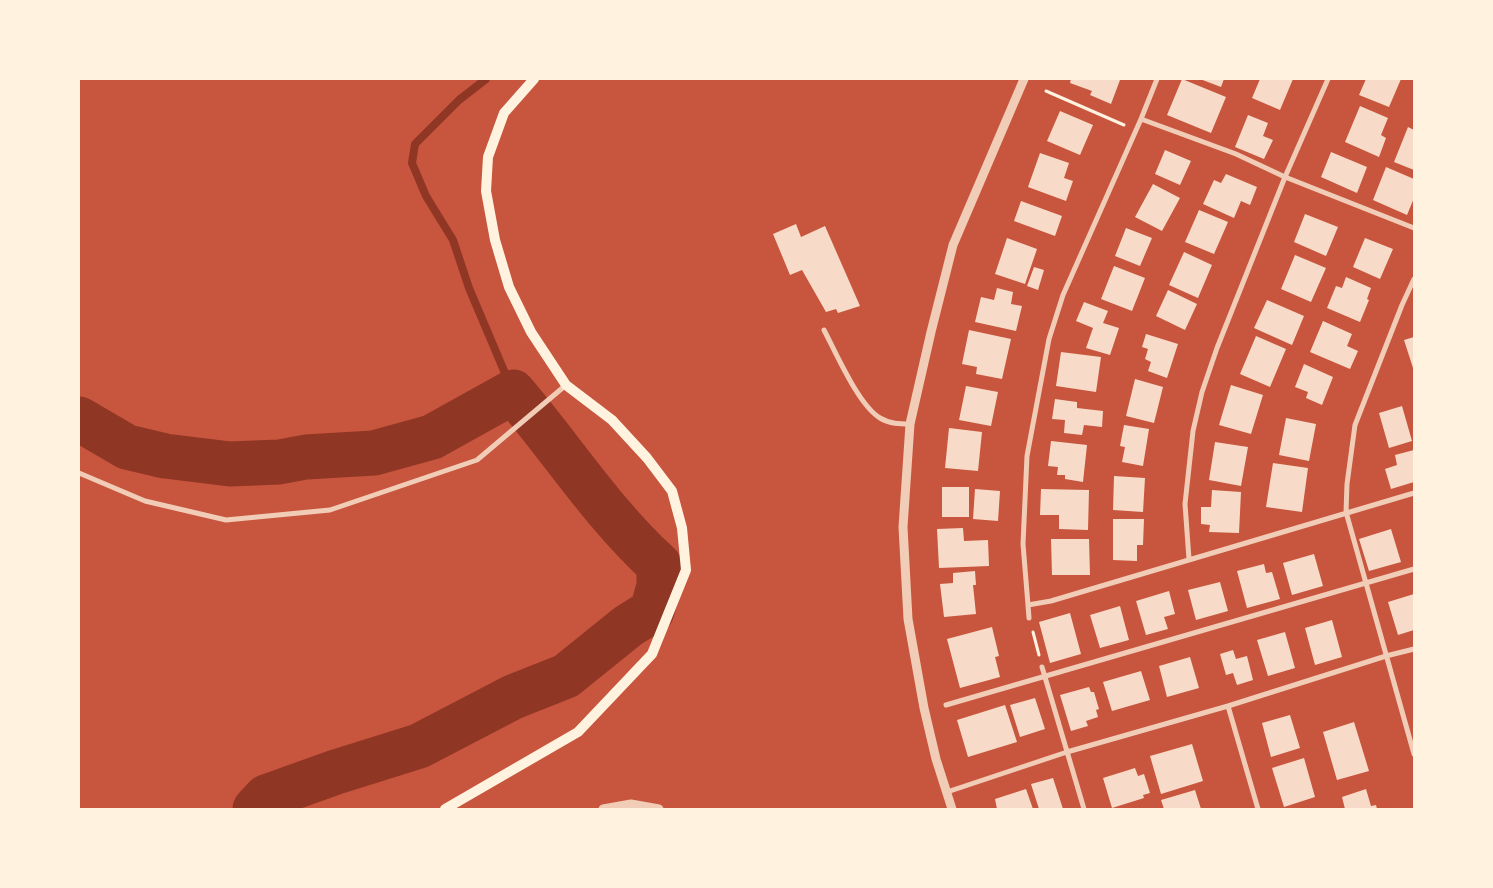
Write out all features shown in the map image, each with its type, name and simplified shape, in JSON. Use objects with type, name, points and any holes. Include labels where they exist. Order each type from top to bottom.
[{"type":"main road","points":[[445,809],[578,732],[652,654],[686,570],[682,528],[672,491],[647,458],[612,420],[566,385],[531,332],[510,287],[495,240],[486,191],[488,157],[504,113],[534,79]]},
{"type":"street","points":[[952,809],[936,759],[924,708],[908,619],[903,527],[910,424],[953,245],[1024,79]]},
{"type":"street","points":[[1029,618],[1023,544],[1027,456],[1049,339],[1063,295],[1157,79]]},
{"type":"street","points":[[1189,559],[1185,504],[1194,431],[1202,392],[1217,348],[1285,177],[1328,79]]},
{"type":"street","points":[[1141,119],[1236,154],[1285,177],[1414,228]]},
{"type":"street","points":[[1414,279],[1356,425],[1347,484],[1346,512],[1414,754]]},
{"type":"street","points":[[824,330],[864,402],[879,418],[890,423],[910,424]]},
{"type":"street","points":[[79,473],[145,501],[226,520],[330,510],[477,460],[566,385]]},
{"type":"street","points":[[1028,605],[1051,601],[1414,493]]},
{"type":"street","points":[[946,706],[1414,569]]},
{"type":"street","points":[[947,792],[1067,752],[1228,706],[1386,656],[1414,649]]},
{"type":"street","points":[[1042,667],[1084,809]]},
{"type":"street","points":[[1228,706],[1258,809]]},
{"type":"street","points":[[603,809],[631,804],[659,809]]},
{"type":"path","points":[[1046,91],[1123,124]]},
{"type":"path","points":[[1029,618],[1042,667]]},
{"type":"building","points":[[1071,79],[1120,80],[1111,104],[1090,95],[1092,91],[1070,83]]},
{"type":"building","points":[[1182,79],[1226,97],[1211,133],[1167,115]]},
{"type":"building","points":[[1200,79],[1224,79],[1221,87]]},
{"type":"building","points":[[1260,79],[1293,79],[1280,110],[1252,98]]},
{"type":"building","points":[[1366,79],[1401,79],[1389,107],[1359,95]]},
{"type":"building","points":[[1360,106],[1388,118],[1381,135],[1386,138],[1379,157],[1345,142]]},
{"type":"building","points":[[1060,111],[1093,125],[1080,155],[1047,141]]},
{"type":"building","points":[[1248,115],[1268,123],[1263,136],[1273,140],[1264,159],[1235,147]]},
{"type":"building","points":[[1408,127],[1414,130],[1414,170],[1394,162]]},
{"type":"building","points":[[1165,150],[1191,161],[1180,185],[1155,174]]},
{"type":"building","points":[[1331,152],[1367,167],[1357,193],[1321,177]]},
{"type":"building","points":[[1040,153],[1069,163],[1064,178],[1073,181],[1066,201],[1028,187]]},
{"type":"building","points":[[1386,167],[1414,179],[1414,198],[1407,215],[1373,200]]},
{"type":"building","points":[[1226,174],[1257,187],[1250,205],[1241,201],[1234,218],[1203,204],[1214,180],[1221,183]]},
{"type":"building","points":[[1153,184],[1180,198],[1162,231],[1135,217]]},
{"type":"building","points":[[1021,201],[1062,216],[1055,236],[1014,221]]},
{"type":"building","points":[[1199,210],[1228,222],[1214,254],[1185,242]]},
{"type":"building","points":[[1305,214],[1338,227],[1326,256],[1294,242]]},
{"type":"building","points":[[796,224],[801,237],[825,226],[860,306],[838,313],[836,309],[826,312],[802,270],[790,275],[773,234]]},
{"type":"building","points":[[1126,228],[1152,238],[1140,266],[1115,256]]},
{"type":"building","points":[[1007,238],[1037,249],[1025,284],[995,274]]},
{"type":"building","points":[[1365,238],[1393,249],[1380,279],[1353,267]]},
{"type":"building","points":[[1184,252],[1212,265],[1198,298],[1169,285]]},
{"type":"building","points":[[1295,255],[1326,268],[1311,302],[1281,289]]},
{"type":"building","points":[[1114,266],[1145,278],[1132,311],[1101,299]]},
{"type":"building","points":[[1034,267],[1044,270],[1038,290],[1027,286]]},
{"type":"building","points":[[1346,277],[1371,288],[1367,299],[1369,300],[1360,322],[1327,308],[1336,286],[1342,288]]},
{"type":"building","points":[[997,288],[1013,292],[1011,304],[1022,306],[1016,331],[975,322],[981,297],[994,300]]},
{"type":"building","points":[[1168,290],[1197,304],[1185,330],[1156,316]]},
{"type":"building","points":[[1267,300],[1304,316],[1292,345],[1254,328]]},
{"type":"building","points":[[1084,302],[1108,311],[1103,323],[1119,328],[1110,355],[1086,348],[1093,328],[1076,321]]},
{"type":"building","points":[[1323,321],[1352,334],[1347,346],[1358,351],[1350,369],[1310,352]]},
{"type":"building","points":[[969,330],[1011,339],[1002,379],[976,374],[977,367],[962,364]]},
{"type":"building","points":[[1146,334],[1178,344],[1167,378],[1148,371],[1151,362],[1145,359],[1148,349],[1142,347]]},
{"type":"building","points":[[1256,336],[1286,349],[1270,387],[1240,374]]},
{"type":"building","points":[[1414,337],[1414,371],[1404,340]]},
{"type":"building","points":[[1061,352],[1101,357],[1096,392],[1056,386]]},
{"type":"building","points":[[1304,364],[1333,377],[1322,405],[1306,398],[1308,392],[1295,387]]},
{"type":"building","points":[[1135,379],[1163,387],[1154,423],[1126,416]]},
{"type":"building","points":[[1231,385],[1263,395],[1251,434],[1219,425]]},
{"type":"building","points":[[966,386],[998,392],[991,426],[959,420]]},
{"type":"building","points":[[1055,399],[1077,402],[1077,408],[1103,411],[1102,427],[1084,425],[1082,435],[1064,433],[1065,420],[1052,419]]},
{"type":"building","points":[[1402,406],[1412,441],[1389,448],[1379,413]]},
{"type":"building","points":[[1286,418],[1316,424],[1309,461],[1279,455]]},
{"type":"building","points":[[1124,425],[1149,429],[1143,466],[1122,462],[1125,447],[1120,446]]},
{"type":"building","points":[[949,428],[982,432],[978,471],[945,468]]},
{"type":"building","points":[[1051,441],[1087,445],[1083,482],[1065,479],[1065,475],[1057,475],[1058,467],[1048,466]]},
{"type":"building","points":[[1215,442],[1248,447],[1241,486],[1209,480]]},
{"type":"building","points":[[1414,450],[1414,482],[1391,489],[1385,469],[1397,465],[1395,455]]},
{"type":"building","points":[[1273,463],[1308,468],[1302,512],[1266,507]]},
{"type":"building","points":[[1114,476],[1145,478],[1143,512],[1113,510]]},
{"type":"building","points":[[942,487],[969,487],[969,517],[942,517]]},
{"type":"building","points":[[975,489],[1000,491],[998,521],[973,519]]},
{"type":"building","points":[[1041,489],[1089,490],[1088,530],[1059,529],[1059,515],[1040,515]]},
{"type":"building","points":[[1212,490],[1241,492],[1239,533],[1209,532],[1210,525],[1201,524],[1201,507],[1211,507]]},
{"type":"building","points":[[1113,519],[1144,519],[1143,545],[1137,545],[1137,561],[1113,560]]},
{"type":"building","points":[[963,528],[964,541],[988,540],[989,566],[939,568],[937,529]]},
{"type":"building","points":[[1391,529],[1401,562],[1369,571],[1359,539]]},
{"type":"building","points":[[1051,539],[1089,539],[1090,575],[1052,575]]},
{"type":"building","points":[[1314,554],[1323,586],[1292,595],[1283,563]]},
{"type":"building","points":[[1264,564],[1266,573],[1272,572],[1280,599],[1247,608],[1237,571]]},
{"type":"building","points":[[975,571],[976,585],[973,585],[976,614],[944,617],[940,584],[953,583],[953,573]]},
{"type":"building","points":[[1220,582],[1228,611],[1196,620],[1188,590]]},
{"type":"building","points":[[1169,591],[1175,614],[1164,617],[1168,629],[1146,635],[1136,601]]},
{"type":"building","points":[[1414,594],[1414,630],[1398,635],[1388,602]]},
{"type":"building","points":[[1120,606],[1129,640],[1100,648],[1090,615]]},
{"type":"building","points":[[1070,613],[1081,654],[1050,663],[1039,622]]},
{"type":"building","points":[[1332,620],[1342,657],[1315,665],[1305,628]]},
{"type":"building","points":[[992,627],[999,656],[995,657],[1000,677],[960,688],[947,639]]},
{"type":"building","points":[[1285,632],[1295,668],[1268,676],[1257,640]]},
{"type":"building","points":[[1233,650],[1236,659],[1247,656],[1253,680],[1237,685],[1233,673],[1226,675],[1220,654]]},
{"type":"building","points":[[1190,657],[1199,688],[1167,697],[1159,666]]},
{"type":"building","points":[[1141,671],[1150,700],[1112,711],[1103,682]]},
{"type":"building","points":[[1089,687],[1091,692],[1094,692],[1099,709],[1096,710],[1098,717],[1086,721],[1088,726],[1071,731],[1060,695]]},
{"type":"building","points":[[1035,698],[1045,729],[1020,737],[1010,705]]},
{"type":"building","points":[[1005,705],[1017,742],[968,757],[957,720]]},
{"type":"building","points":[[1290,715],[1300,748],[1271,757],[1262,723]]},
{"type":"building","points":[[1354,722],[1369,771],[1337,780],[1323,732]]},
{"type":"building","points":[[1192,744],[1203,781],[1161,794],[1150,756]]},
{"type":"building","points":[[1304,758],[1315,797],[1284,807],[1272,768]]},
{"type":"building","points":[[1135,768],[1138,776],[1144,774],[1150,793],[1143,795],[1144,798],[1112,808],[1103,778]]},
{"type":"building","points":[[1053,778],[1063,809],[1039,809],[1031,784]]},
{"type":"building","points":[[1026,789],[1033,809],[997,809],[995,799]]},
{"type":"building","points":[[1366,789],[1371,806],[1376,805],[1377,809],[1345,809],[1342,797]]},
{"type":"building","points":[[1195,790],[1201,809],[1164,809],[1161,800]]},
{"type":"waterway","points":[[486,79],[459,100],[415,144],[412,163],[426,196],[453,240],[469,288],[513,392]]},
{"type":"waterway","points":[[79,419],[127,447],[165,456],[230,464],[279,462],[306,457],[374,453],[432,437],[513,392],[601,503],[659,565],[659,586],[652,611],[628,626],[566,676],[513,697],[419,746],[336,772],[266,797],[255,809]]}]
